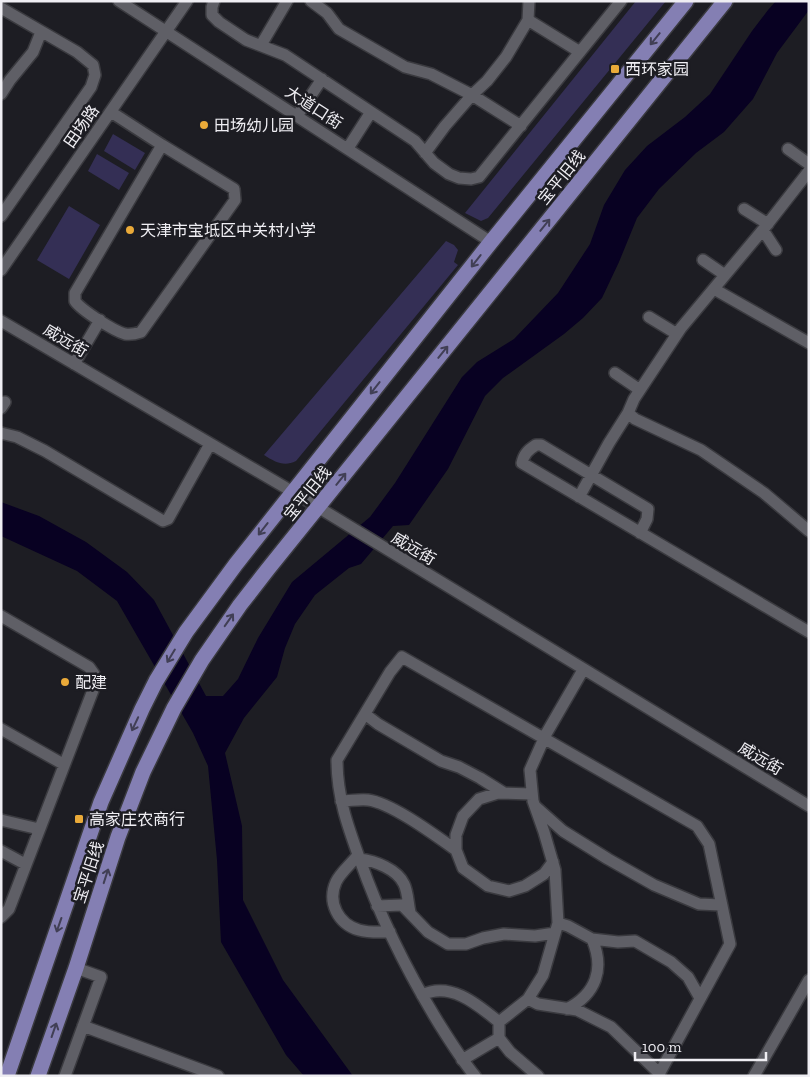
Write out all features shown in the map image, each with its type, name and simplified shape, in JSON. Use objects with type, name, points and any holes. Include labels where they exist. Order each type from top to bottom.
[{"type":"main road","name":"宝平旧线","points":[[8,1076],[102,802],[123,750],[156,681],[186,632],[225,578],[491,242],[686,1]]},
{"type":"main road","name":"宝平旧线","points":[[38,1076],[143,772],[174,708],[202,660],[240,604],[725,1]]},
{"type":"street","name":"大道口街","points":[[119,1],[491,242]]},
{"type":"street","name":"田场路","points":[[1,270],[187,1]]},
{"type":"street","points":[[214,1],[212,15],[219,22],[246,40],[284,55],[322,79],[415,141],[434,163],[449,174],[471,180],[479,177],[621,1]]},
{"type":"street","points":[[261,45],[287,1]]},
{"type":"street","points":[[311,1],[327,13],[339,29],[405,67],[431,74],[472,95],[521,126]]},
{"type":"street","points":[[425,153],[445,126],[487,81],[506,57],[528,20],[529,1]]},
{"type":"street","points":[[1,8],[77,52],[93,65],[95,75],[91,87],[6,199],[1,216]]},
{"type":"street","points":[[528,20],[580,52]]},
{"type":"street","points":[[1,94],[33,52],[41,32]]},
{"type":"street","points":[[297,116],[322,79]]},
{"type":"street","points":[[110,112],[234,189],[235,200],[141,332],[132,335],[122,333],[80,308],[74,301],[75,293],[162,145]]},
{"type":"street","points":[[348,148],[371,112]]},
{"type":"street","points":[[788,149],[809,164]]},
{"type":"street","points":[[579,497],[628,413],[634,399],[677,334],[809,171]]},
{"type":"street","points":[[744,209],[765,227],[776,250]]},
{"type":"street","points":[[703,260],[725,274]]},
{"type":"street","points":[[714,289],[809,343]]},
{"type":"street","points":[[649,317],[677,334]]},
{"type":"street","points":[[74,364],[100,320]]},
{"type":"street","name":"威远街","points":[[1,321],[293,492],[809,806]]},
{"type":"street","points":[[615,374],[640,390]]},
{"type":"street","points":[[628,413],[702,450],[764,493],[809,531]]},
{"type":"street","points":[[1,433],[17,437],[45,451],[162,521],[168,519],[210,444]]},
{"type":"street","points":[[640,533],[647,519],[648,509],[542,446],[536,445],[527,450],[523,456],[522,463],[640,533],[809,632]]},
{"type":"street","points":[[1,616],[89,667],[94,674],[95,684],[9,909],[1,918]]},
{"type":"street","points":[[475,1076],[462,1060],[422,995],[377,906],[342,810],[337,774],[338,760],[390,672],[402,657],[697,826],[709,844],[730,944],[658,1074],[611,1027],[577,1010],[538,1004],[528,999]]},
{"type":"street","points":[[538,1076],[510,1052],[498,1038],[499,1022],[528,999],[543,975],[556,928],[555,870],[533,800],[530,770],[544,738],[583,670]]},
{"type":"street","points":[[365,714],[378,724],[441,761],[459,767],[504,793]]},
{"type":"street","points":[[1,729],[63,764]]},
{"type":"street","points":[[553,862],[544,874],[524,886],[509,891],[488,886],[463,868],[456,850],[456,835],[463,816],[480,799],[498,793],[533,800],[563,831],[654,885],[699,904],[722,905]]},
{"type":"street","points":[[341,801],[369,800],[384,805],[431,832],[456,850]]},
{"type":"street","points":[[1,820],[39,829]]},
{"type":"street","points":[[1,851],[26,864]]},
{"type":"street","points":[[359,857],[371,860],[394,873],[404,884],[410,912]]},
{"type":"street","points":[[359,857],[337,881],[332,896],[335,912],[344,922],[358,930],[390,932]]},
{"type":"street","points":[[377,906],[402,905],[428,932],[448,944],[466,944],[504,934],[535,936],[556,928],[568,926],[592,939],[618,942],[635,941],[672,962],[688,977],[700,998]]},
{"type":"street","points":[[567,1009],[579,1003],[589,992],[597,978],[598,964],[592,939]]},
{"type":"street","points":[[65,1076],[101,977],[76,968]]},
{"type":"street","points":[[754,1076],[809,980]]},
{"type":"street","points":[[422,995],[429,991],[448,991],[462,995],[499,1022]]},
{"type":"street","points":[[83,1026],[218,1076]]},
{"type":"street","points":[[462,1060],[498,1038]]},
{"type":"shaded area","points":[[636,1],[666,1],[488,218],[481,221],[465,213]]},
{"type":"shaded area","points":[[776,1],[809,1],[809,10],[777,53],[753,99],[724,132],[696,153],[659,189],[637,218],[602,298],[564,334],[503,378],[485,396],[448,469],[409,525],[393,526],[361,564],[349,568],[315,595],[295,624],[285,648],[277,677],[244,718],[225,753],[242,826],[243,900],[283,980],[353,1076],[304,1076],[286,1055],[221,942],[217,860],[208,766],[193,733],[117,601],[77,571],[1,536],[1,502],[39,516],[86,542],[127,572],[154,600],[206,696],[223,696],[238,679],[258,638],[292,582],[370,517],[395,483],[462,377],[477,362],[514,339],[558,293],[590,244],[604,205],[625,170],[647,146],[685,117],[710,94],[752,31]]},
{"type":"shaded area","points":[[113,134],[145,153],[135,170],[104,151]]},
{"type":"shaded area","points":[[97,154],[129,173],[119,190],[88,171]]},
{"type":"shaded area","points":[[69,206],[100,225],[69,279],[37,260]]},
{"type":"shaded area","points":[[446,241],[454,245],[458,250],[454,262],[458,265],[296,461],[287,464],[280,463],[264,455]]},
{"type":"place","name":"西环家园","points":[[615,69]]},
{"type":"place","name":"田场幼儿园","points":[[204,125]]},
{"type":"place","name":"天津市宝坻区中关村小学","points":[[130,230]]},
{"type":"place","name":"配建","points":[[65,682]]},
{"type":"place","name":"高家庄农商行","points":[[79,819]]}]
